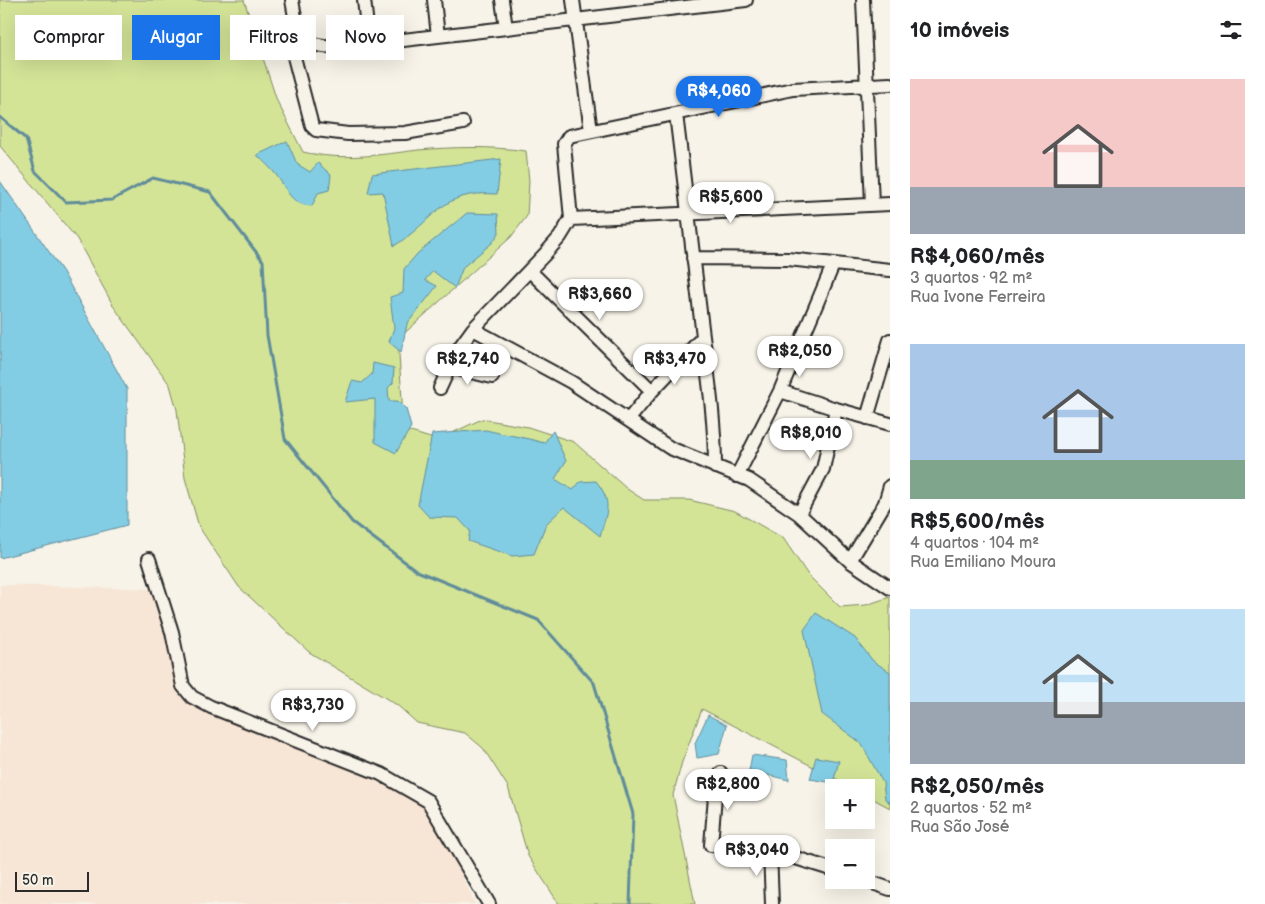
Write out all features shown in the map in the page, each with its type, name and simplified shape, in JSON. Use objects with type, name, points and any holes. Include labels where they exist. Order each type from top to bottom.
[{"type":"street","points":[[293,0],[296,15]]},
{"type":"street","points":[[364,0],[366,15]]},
{"type":"street","points":[[434,0],[438,36]]},
{"type":"street","points":[[502,0],[506,28]]},
{"type":"street","points":[[573,0],[591,131]]},
{"type":"street","points":[[404,40],[576,19],[642,5],[746,0]]},
{"type":"street","points":[[863,0],[872,204]]},
{"type":"street","points":[[295,60],[312,126],[316,130],[348,134],[405,133],[463,123]]},
{"type":"street","points":[[440,388],[458,351],[473,329],[530,271],[560,237],[571,219],[564,154],[565,141],[569,136],[793,89],[890,84]]},
{"type":"street","points":[[676,114],[708,368],[714,426],[715,467]]},
{"type":"street","points":[[571,219],[687,212],[890,204]]},
{"type":"street","points":[[693,258],[788,259],[890,270]]},
{"type":"street","points":[[737,476],[780,391],[833,265]]},
{"type":"street","points":[[530,271],[652,391]]},
{"type":"street","points":[[473,329],[571,382],[670,448],[749,480],[799,514],[850,561],[890,588]]},
{"type":"street","points":[[629,419],[652,391],[703,337]]},
{"type":"street","points":[[867,418],[890,340]]},
{"type":"street","points":[[450,368],[492,378]]},
{"type":"street","points":[[780,391],[890,424]]},
{"type":"street","points":[[799,514],[823,469],[836,409]]},
{"type":"street","points":[[850,561],[884,503],[890,486]]},
{"type":"street","points":[[149,559],[172,632],[183,686],[188,694],[212,707],[380,774],[428,801],[488,904]]},
{"type":"street","points":[[721,773],[715,796],[711,845],[770,850],[825,867]]},
{"type":"street","points":[[770,850],[772,904]]},
{"type":"street","points":[[875,884],[890,889]]},
{"type":"shaded area","points":[[0,585],[155,589],[192,701],[428,803],[475,904],[0,904]]},
{"type":"green space","points":[[0,0],[244,0],[249,15],[230,15],[230,60],[264,60],[277,101],[303,152],[346,157],[458,148],[499,148],[526,151],[529,181],[527,216],[511,237],[398,339],[404,430],[437,440],[482,419],[528,427],[574,442],[627,489],[644,500],[689,500],[735,511],[783,538],[808,575],[840,607],[866,605],[890,597],[890,808],[875,800],[875,779],[837,779],[702,709],[682,762],[673,795],[695,904],[559,904],[528,856],[508,787],[483,748],[465,733],[417,723],[397,705],[309,652],[239,587],[199,527],[185,478],[177,410],[170,385],[114,307],[77,239],[0,146]]},
{"type":"water","points":[[287,141],[297,164],[310,172],[318,163],[331,175],[329,190],[318,193],[312,206],[295,200],[287,192],[275,173],[257,155]]},
{"type":"water","points":[[501,159],[497,194],[478,194],[462,197],[450,202],[394,246],[383,192],[368,193],[372,174]]},
{"type":"water","points":[[0,181],[63,272],[127,389],[127,525],[0,558]]},
{"type":"water","points":[[467,213],[498,214],[499,233],[492,243],[463,267],[455,288],[433,271],[425,280],[437,286],[407,324],[401,352],[389,342],[394,328],[390,297],[403,293],[404,269],[418,253]]},
{"type":"water","points":[[373,363],[394,368],[393,383],[388,388],[389,401],[398,401],[406,409],[411,427],[396,453],[375,442],[375,399],[345,402],[352,381],[362,383],[372,374]]},
{"type":"water","points":[[486,430],[544,443],[553,431],[566,461],[555,479],[573,490],[580,482],[596,481],[605,495],[607,507],[600,536],[564,507],[546,524],[534,554],[512,556],[468,541],[470,531],[458,518],[429,517],[418,505],[432,434]]},
{"type":"water","points":[[816,613],[855,638],[873,661],[890,672],[890,803],[885,799],[883,783],[861,743],[822,714],[804,630]]},
{"type":"water","points":[[708,715],[727,725],[719,754],[697,758],[695,743]]},
{"type":"water","points":[[752,755],[787,760],[789,780],[749,771]]},
{"type":"water","points":[[816,757],[839,761],[834,779],[825,779],[825,782],[810,779]]},
{"type":"waterway","points":[[0,117],[26,139],[35,171],[66,202],[112,200],[153,178],[210,192],[263,261],[267,335],[285,439],[352,522],[417,571],[538,620],[594,683],[633,814],[630,904]]}]
